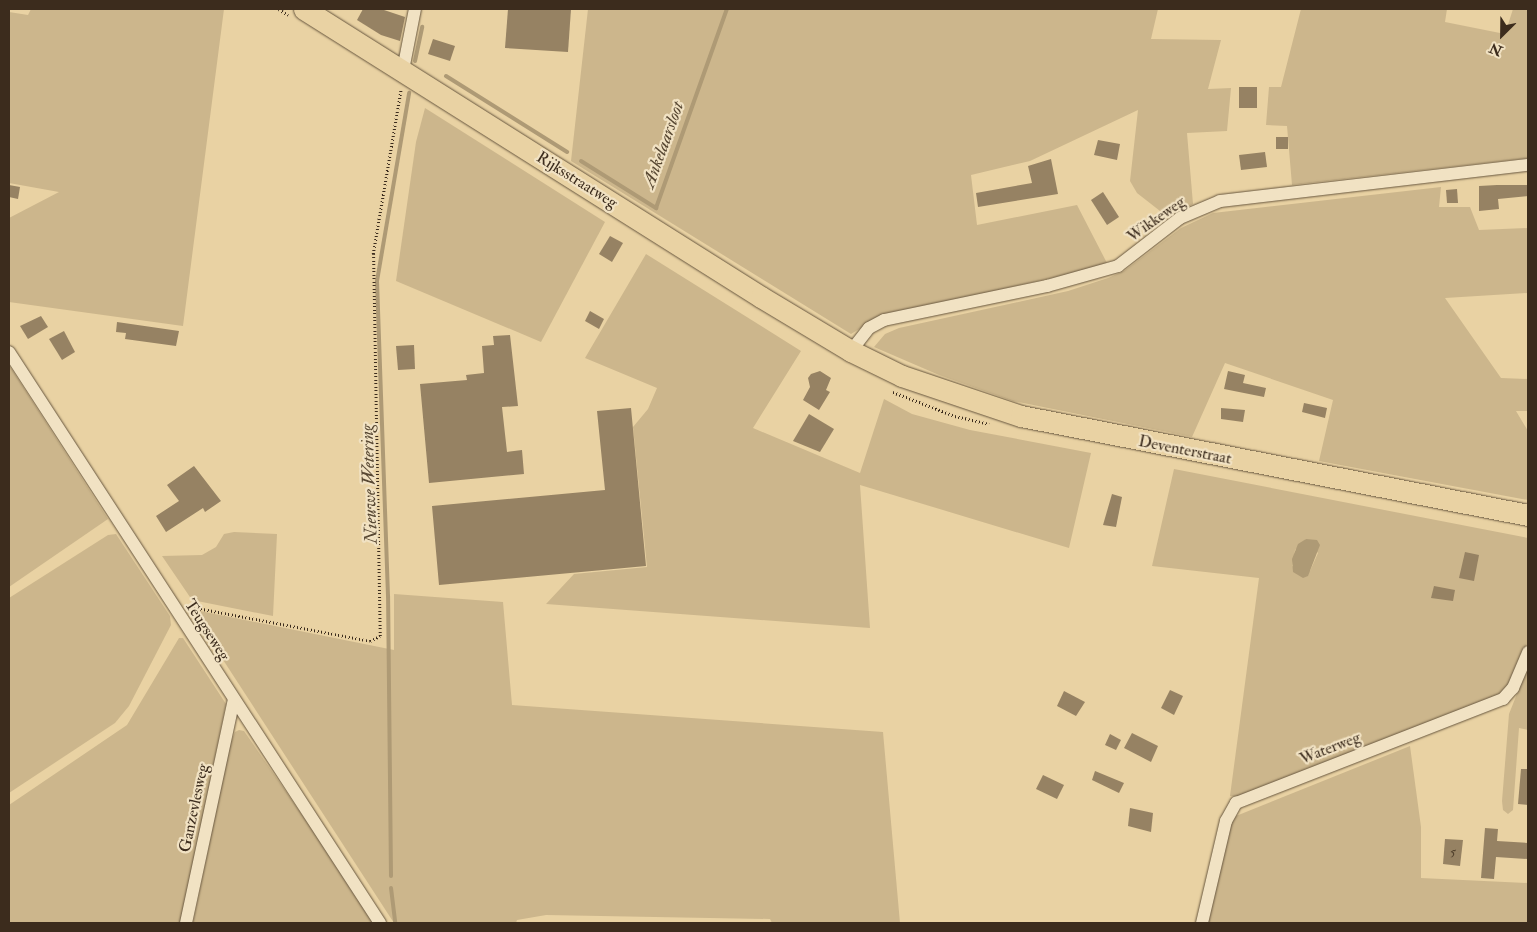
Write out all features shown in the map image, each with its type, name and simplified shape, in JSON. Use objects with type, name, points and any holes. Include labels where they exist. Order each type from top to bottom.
[{"type":"main road","name":"Rijksstraatweg","points":[[304,9],[851,351]]},
{"type":"main road","name":"Deventerstraat","points":[[851,351],[902,376],[959,398],[1022,416],[1528,515]]},
{"type":"street","points":[[403,70],[415,9]]},
{"type":"street","name":"Wikkeweg","points":[[851,351],[869,328],[884,320],[1047,286],[1118,266],[1180,218],[1220,201],[1528,166]]},
{"type":"street","name":"Teugseweg","points":[[9,352],[176,612],[380,923]]},
{"type":"street","name":"Waterweg","points":[[1202,923],[1226,822],[1236,803],[1502,699],[1513,688],[1528,652]]},
{"type":"street","name":"Ganzevlesweg","points":[[186,923],[234,700]]},
{"type":"path","points":[[176,612],[192,605],[370,641],[380,636],[373,254],[403,70]]},
{"type":"shaded area","points":[[31,9],[224,9],[183,326],[9,302],[9,218],[59,192],[9,183],[9,12],[28,15]]},
{"type":"shaded area","points":[[588,9],[1158,9],[1151,39],[1221,40],[1208,89],[1231,88],[1227,131],[1187,133],[1193,204],[1169,218],[1137,193],[1130,181],[1138,110],[1030,161],[971,175],[977,225],[1077,205],[1108,265],[928,306],[869,323],[851,334],[571,161]]},
{"type":"shaded area","points":[[1301,9],[1447,9],[1445,22],[1505,34],[1513,9],[1528,9],[1528,158],[1292,185],[1287,126],[1266,125],[1269,87],[1281,87]]},
{"type":"shaded area","points":[[425,108],[605,222],[541,342],[396,281],[416,142]]},
{"type":"shaded area","points":[[1441,187],[1439,207],[1470,207],[1479,230],[1528,228],[1528,293],[1445,298],[1501,378],[1528,379],[1528,411],[1516,411],[1528,431],[1528,500],[1319,461],[1333,400],[1225,363],[1192,437],[1013,401],[939,375],[874,347],[885,334],[899,328],[1068,291],[1108,278],[1124,271],[1181,228],[1213,213]]},
{"type":"shaded area","points":[[646,254],[801,351],[753,428],[860,473],[884,399],[912,414],[970,430],[1091,453],[1069,548],[860,485],[870,628],[546,604],[574,574],[647,567],[633,427],[648,409],[657,388],[585,358]]},
{"type":"shaded area","points":[[9,365],[108,519],[9,587]]},
{"type":"shaded area","points":[[1174,469],[1528,538],[1528,641],[1510,684],[1492,701],[1246,797],[1230,796],[1259,578],[1152,566]],"holes":[[[1306,539],[1318,553],[1310,571],[1292,566],[1295,550]]]},
{"type":"shaded area","points":[[234,532],[277,534],[273,616],[192,600],[162,556],[202,555],[216,547],[224,534]]},
{"type":"shaded area","points":[[116,534],[170,616],[171,625],[129,706],[115,723],[9,793],[9,598],[108,535]]},
{"type":"shaded area","points":[[1306,539],[1317,540],[1320,545],[1308,576],[1303,578],[1293,572],[1292,559],[1298,544]]},
{"type":"shaded area","points":[[394,594],[503,602],[512,705],[883,732],[900,923],[772,923],[770,919],[546,915],[517,920],[516,923],[394,923],[190,609],[394,650]]},
{"type":"shaded area","points":[[179,638],[183,638],[226,704],[181,923],[9,923],[9,805],[127,725]]},
{"type":"shaded area","points":[[1528,666],[1528,730],[1519,728],[1513,810],[1508,814],[1503,810],[1502,801],[1509,714]]},
{"type":"shaded area","points":[[239,730],[244,731],[377,923],[193,923],[230,744],[235,732]]},
{"type":"shaded area","points":[[1410,746],[1421,827],[1421,878],[1528,883],[1528,923],[1207,923],[1231,822],[1236,816]]},
{"type":"building","points":[[363,9],[381,9],[405,17],[400,41],[381,35],[357,20]]},
{"type":"building","points":[[508,9],[571,9],[568,52],[505,48]]},
{"type":"building","points":[[433,39],[455,46],[450,61],[428,54]]},
{"type":"building","points":[[1239,87],[1257,87],[1257,108],[1239,108]]},
{"type":"building","points":[[1276,137],[1288,137],[1288,149],[1276,149]]},
{"type":"building","points":[[1098,140],[1120,144],[1117,160],[1094,155]]},
{"type":"building","points":[[1265,152],[1267,167],[1241,170],[1239,155]]},
{"type":"building","points":[[1051,159],[1058,194],[978,207],[976,193],[1032,183],[1028,166]]},
{"type":"building","points":[[9,185],[20,187],[18,199],[9,197]]},
{"type":"building","points":[[1527,185],[1528,196],[1498,199],[1499,209],[1479,211],[1479,186]]},
{"type":"building","points":[[1457,189],[1458,203],[1447,203],[1446,190]]},
{"type":"building","points":[[1103,192],[1119,217],[1107,225],[1091,200]]},
{"type":"building","points":[[610,236],[623,243],[612,262],[599,254]]},
{"type":"building","points":[[590,311],[604,319],[599,329],[585,321]]},
{"type":"building","points":[[41,316],[48,327],[28,339],[20,326]]},
{"type":"building","points":[[117,322],[179,331],[176,346],[125,339],[126,333],[116,332]]},
{"type":"building","points":[[64,331],[75,352],[62,360],[49,339]]},
{"type":"building","points":[[510,335],[518,406],[502,407],[507,452],[522,450],[524,474],[429,483],[420,384],[467,380],[466,375],[484,373],[482,346],[494,345],[493,336]]},
{"type":"building","points":[[414,345],[415,369],[398,370],[396,346]]},
{"type":"building","points":[[820,371],[831,378],[826,390],[830,392],[819,410],[803,400],[810,387],[808,378],[811,374]]},
{"type":"building","points":[[1228,371],[1245,375],[1243,383],[1266,388],[1264,397],[1224,389]]},
{"type":"building","points":[[1304,403],[1327,408],[1325,418],[1302,412]]},
{"type":"building","points":[[631,408],[646,566],[439,585],[432,506],[605,490],[597,411]]},
{"type":"building","points":[[1221,408],[1245,410],[1243,422],[1221,419]]},
{"type":"building","points":[[809,414],[834,429],[820,452],[793,441]]},
{"type":"building","points":[[194,466],[221,501],[205,512],[203,508],[166,532],[156,516],[179,501],[167,485]]},
{"type":"building","points":[[1112,494],[1122,497],[1116,527],[1103,525]]},
{"type":"building","points":[[1465,552],[1479,555],[1474,581],[1459,578]]},
{"type":"building","points":[[1434,586],[1455,590],[1453,601],[1431,598]]},
{"type":"building","points":[[1170,690],[1183,696],[1174,715],[1161,708]]},
{"type":"building","points":[[1064,691],[1085,702],[1076,716],[1057,706]]},
{"type":"building","points":[[1132,733],[1158,746],[1151,762],[1124,748]]},
{"type":"building","points":[[1110,734],[1121,740],[1116,750],[1105,745]]},
{"type":"building","points":[[1521,769],[1528,769],[1528,805],[1518,804]]},
{"type":"building","points":[[1095,771],[1124,783],[1119,793],[1092,780]]},
{"type":"building","points":[[1043,775],[1064,785],[1057,799],[1036,789]]},
{"type":"building","points":[[1130,808],[1153,813],[1151,832],[1128,826]]},
{"type":"building","points":[[1485,828],[1498,829],[1497,841],[1528,843],[1528,859],[1496,857],[1494,879],[1481,878]]},
{"type":"building","points":[[1445,839],[1463,840],[1460,866],[1443,864]]},
{"type":"waterway","name":"Ankelaarsloot","points":[[581,161],[656,208],[727,9]]},
{"type":"waterway","name":"Nieuwe Wetering","points":[[415,61],[422,27]]},
{"type":"waterway","name":"Ankelaarsloot","points":[[446,76],[567,152]]},
{"type":"waterway","name":"Nieuwe Wetering","points":[[391,876],[388,596],[377,281],[409,93]]},
{"type":"waterway","name":"Nieuwe Wetering","points":[[391,888],[395,923]]}]
